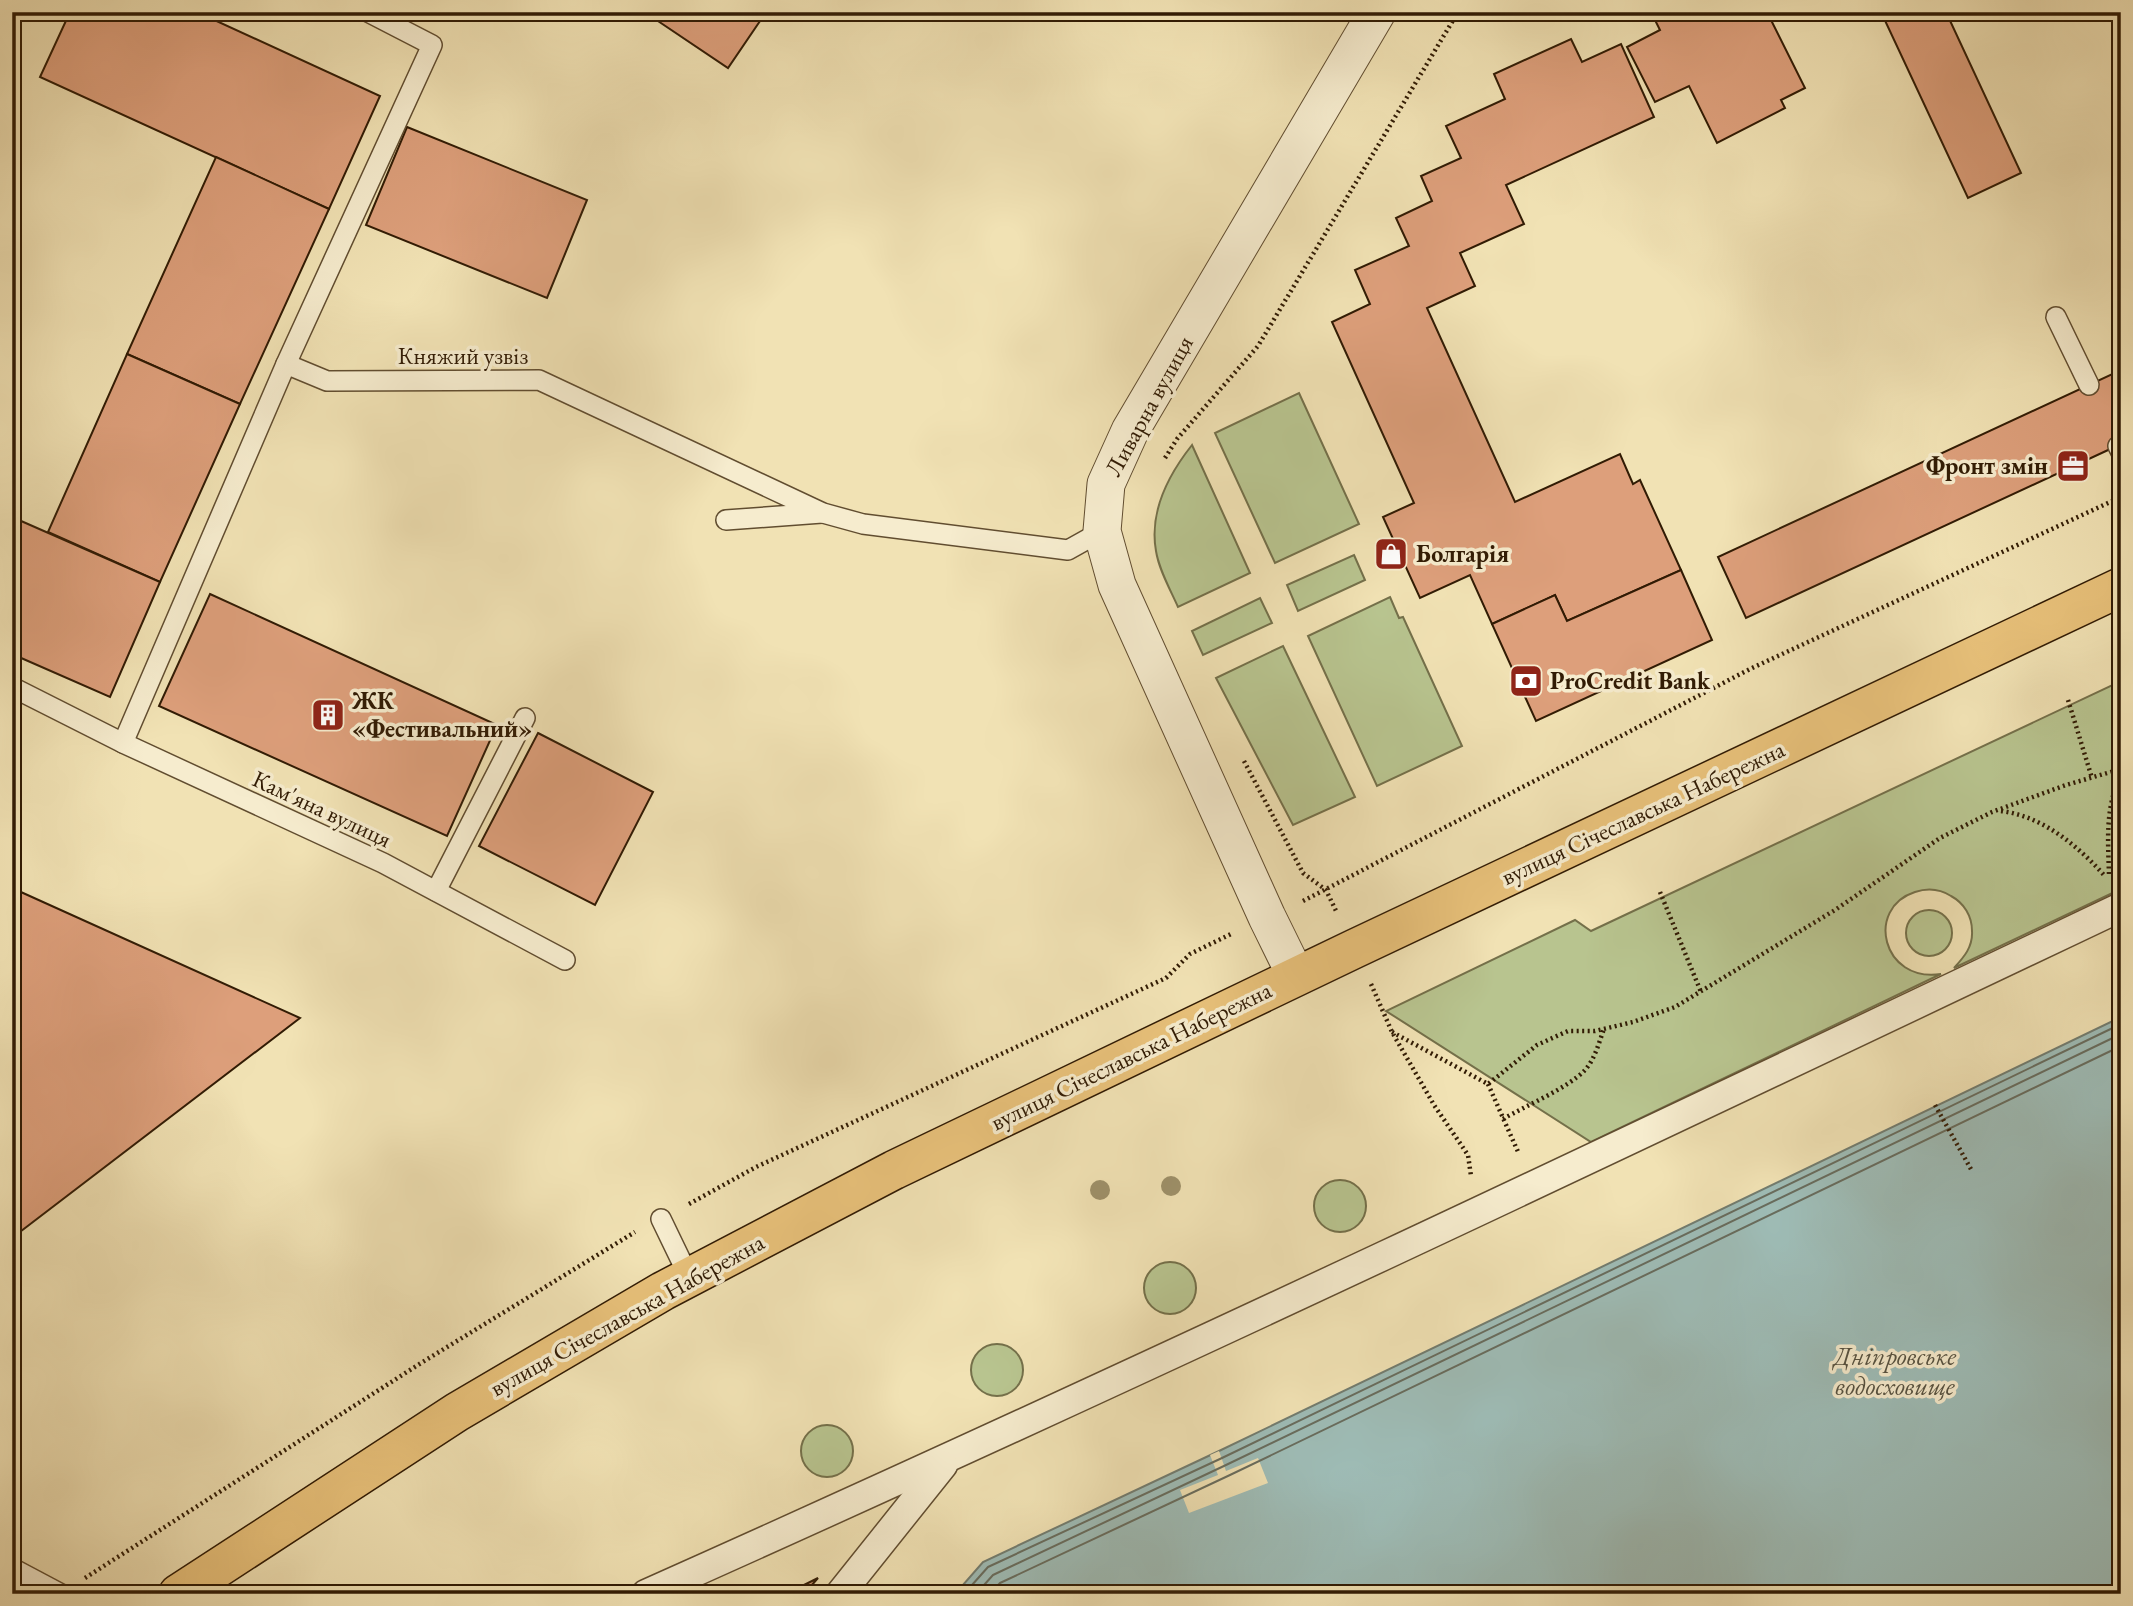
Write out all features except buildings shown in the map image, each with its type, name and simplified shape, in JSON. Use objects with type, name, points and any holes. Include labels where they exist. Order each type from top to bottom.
[{"type":"main road","name":"вулиця Січеславська Набережна","points":[[178,1594],[457,1412],[663,1291],[894,1170],[1296,976],[2121,587]]},
{"type":"street","name":"Ливарна вулиця","points":[[1296,976],[1116,585],[1102,531],[1106,484],[1130,431],[1377,12]]},
{"type":"street","points":[[646,1594],[947,1459],[1467,1217],[2121,907]]},
{"type":"street","points":[[840,1594],[947,1459]]},
{"type":"lane","points":[[123,743],[286,364],[432,45],[368,12]]},
{"type":"lane","points":[[2056,317],[2089,385]]},
{"type":"lane","name":"Княжий узвіз","points":[[286,364],[327,381],[539,380],[823,513],[863,524],[1068,550],[1102,531]]},
{"type":"lane","points":[[726,520],[823,513]]},
{"type":"lane","name":"Кам'яна вулиця","points":[[12,687],[123,743],[383,863],[565,960]]},
{"type":"lane","points":[[436,891],[525,718]]},
{"type":"lane","points":[[661,1219],[690,1278]]},
{"type":"lane","points":[[12,1568],[61,1594]]},
{"type":"path","points":[[1163,461],[1178,439],[1258,346],[1458,12]]},
{"type":"path","points":[[83,1579],[421,1363],[661,1219],[756,1167],[1166,978],[1190,954],[1326,890],[1752,668],[2121,497]]},
{"type":"path","points":[[2068,700],[2092,778]]},
{"type":"path","points":[[1238,750],[1303,873],[1326,890],[1392,1032],[1434,1105],[1468,1155],[1472,1186],[1467,1217]]},
{"type":"path","points":[[1488,1084],[1537,1045],[1569,1031],[1633,1022],[1675,1007],[1835,910],[1940,838],[1999,810],[2121,769]]},
{"type":"path","points":[[1999,810],[2034,819],[2050,829],[2090,860],[2109,881],[2108,828],[2112,792],[2121,776]]},
{"type":"path","points":[[1660,892],[1701,992]]},
{"type":"path","points":[[1503,1119],[1564,1086],[1586,1069],[1597,1050],[1604,1028]]},
{"type":"path","points":[[1392,1032],[1488,1084],[1533,1186]]},
{"type":"path","points":[[1935,1105],[1972,1171]]},
{"type":"green space","points":[[1299,393],[1359,524],[1275,563],[1215,433]]},
{"type":"green space","points":[[1192,445],[1250,573],[1178,607],[1157,558],[1155,522],[1169,481]]},
{"type":"green space","points":[[1354,555],[1365,580],[1298,611],[1287,585]]},
{"type":"green space","points":[[1390,597],[1399,618],[1403,617],[1462,746],[1377,786],[1308,636]]},
{"type":"green space","points":[[1260,598],[1272,623],[1203,655],[1192,631]]},
{"type":"green space","points":[[1283,646],[1355,797],[1293,825],[1216,678]]},
{"type":"green space","points":[[2121,681],[2121,889],[1954,968],[1971,942],[1972,925],[1969,915],[1960,902],[1947,894],[1933,890],[1915,892],[1899,900],[1890,913],[1886,927],[1887,942],[1894,956],[1905,967],[1921,974],[1941,974],[1591,1142],[1386,1011],[1575,920],[1591,931]]},
{"type":"green space","points":[[1929,910],[1945,917],[1952,933],[1945,949],[1929,956],[1913,949],[1906,933],[1913,917]]},
{"type":"green space","points":[[1340,1180],[1359,1187],[1366,1206],[1359,1225],[1340,1232],[1321,1225],[1314,1206],[1321,1187]]},
{"type":"green space","points":[[1170,1262],[1189,1269],[1196,1288],[1189,1307],[1170,1314],[1151,1307],[1144,1288],[1151,1269]]},
{"type":"green space","points":[[997,1344],[1016,1351],[1023,1370],[1016,1389],[997,1396],[978,1389],[971,1370],[978,1351]]},
{"type":"green space","points":[[827,1425],[846,1432],[853,1451],[846,1470],[827,1477],[808,1470],[801,1451],[808,1432]]},
{"type":"water","name":"Дніпровське водосховище","points":[[2121,1017],[2121,1594],[955,1594],[983,1562]]},
{"type":"pier","points":[[1219,1451],[1226,1471],[1258,1458],[1268,1483],[1189,1513],[1180,1490],[1218,1475],[1210,1455]]},
{"type":"place","name":"Фронт змін","points":[[2073,466]]},
{"type":"place","name":"Болгарія","points":[[1391,554]]},
{"type":"place","name":"ProCredit Bank","points":[[1526,681]]},
{"type":"place","name":"ЖК «Фестивальний»","points":[[328,715]]}]
